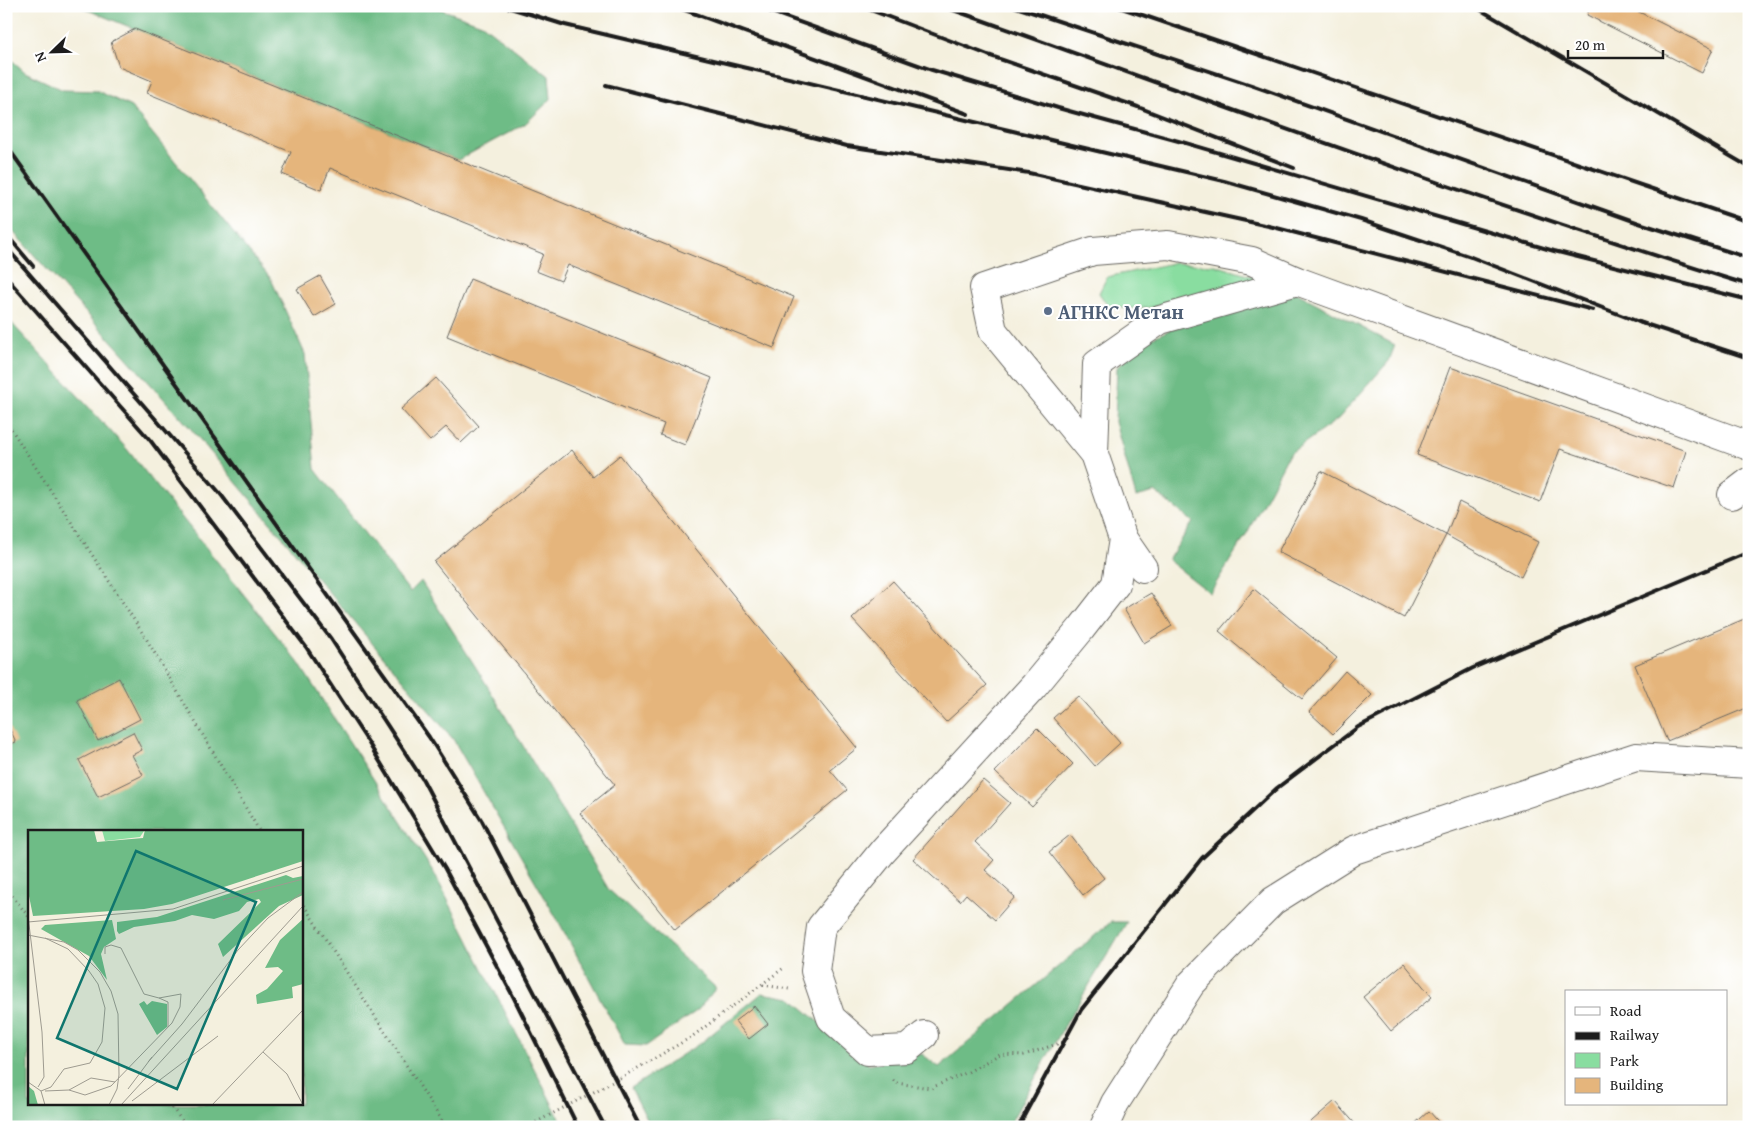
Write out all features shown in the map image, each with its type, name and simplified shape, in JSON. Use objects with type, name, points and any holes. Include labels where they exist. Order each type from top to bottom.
[{"type":"street","points":[[1143,568],[1123,539],[1094,454],[993,331],[984,288],[1093,251],[1168,246],[1252,261],[1298,281],[1749,446]]},
{"type":"street","points":[[1094,454],[1097,364],[1160,320],[1298,281]]},
{"type":"street","points":[[924,1036],[908,1049],[868,1051],[831,1018],[815,971],[821,928],[884,851],[1034,686],[1116,584],[1123,539]]},
{"type":"street","points":[[1104,1127],[1114,1103],[1191,984],[1273,901],[1354,850],[1636,757],[1749,764]]},
{"type":"path","points":[[6,421],[147,640],[259,830]]},
{"type":"path","points":[[6,888],[28,916]]},
{"type":"path","points":[[302,903],[446,1127]]},
{"type":"path","points":[[527,1127],[624,1076],[694,1036],[788,964]]},
{"type":"path","points":[[868,1051],[896,1084],[931,1088],[968,1072],[1000,1054],[1024,1055],[1063,1042]]},
{"type":"path","points":[[171,1106],[187,1127]]},
{"type":"green space","points":[[78,6],[432,6],[482,24],[549,76],[551,99],[525,124],[458,160]]},
{"type":"green space","points":[[6,55],[25,72],[63,90],[98,91],[131,107],[271,279],[305,354],[315,469],[410,592],[421,581],[482,677],[609,890],[716,988],[698,1010],[646,1046],[625,1045],[560,924],[453,739],[191,429],[6,224]]},
{"type":"green space","points":[[1173,263],[1215,265],[1263,280],[1186,301],[1145,308],[1108,306],[1099,293],[1107,277]]},
{"type":"green space","points":[[1295,292],[1395,345],[1389,361],[1338,419],[1289,454],[1247,533],[1210,593],[1168,560],[1193,522],[1155,492],[1136,497],[1115,422],[1117,367],[1145,341],[1214,310]]},
{"type":"green space","points":[[6,317],[126,448],[298,662],[434,873],[564,1127],[6,1127]]},
{"type":"green space","points":[[1111,922],[1127,922],[1061,1032],[1008,1127],[651,1127],[631,1088],[702,1042],[762,993],[791,998],[869,1064],[922,1054],[939,1067]]},
{"type":"building","points":[[1591,6],[1627,6],[1713,49],[1702,73],[1587,15]]},
{"type":"building","points":[[135,29],[794,297],[774,348],[568,265],[561,281],[536,271],[543,254],[330,168],[321,190],[282,174],[291,152],[147,93],[152,81],[119,67],[111,42]]},
{"type":"building","points":[[320,276],[336,304],[314,317],[297,289]]},
{"type":"building","points":[[470,279],[712,378],[685,445],[660,435],[664,424],[447,336]]},
{"type":"building","points":[[1450,367],[1686,451],[1674,488],[1560,449],[1540,502],[1417,455]]},
{"type":"building","points":[[436,378],[479,426],[461,443],[446,427],[430,441],[401,409]]},
{"type":"building","points":[[572,450],[593,477],[620,455],[857,748],[830,770],[847,790],[675,930],[580,813],[615,785],[434,562]]},
{"type":"building","points":[[1321,471],[1446,535],[1404,618],[1278,552]]},
{"type":"building","points":[[1459,502],[1538,542],[1521,577],[1446,535]]},
{"type":"building","points":[[893,581],[987,685],[946,722],[852,619]]},
{"type":"building","points":[[1254,589],[1337,658],[1302,699],[1219,631]]},
{"type":"building","points":[[1151,593],[1172,626],[1144,643],[1124,609]]},
{"type":"building","points":[[1749,617],[1749,707],[1667,741],[1635,665]]},
{"type":"building","points":[[1345,671],[1372,695],[1333,734],[1309,712]]},
{"type":"building","points":[[119,678],[140,719],[98,741],[77,700]]},
{"type":"building","points":[[1078,696],[1120,743],[1095,766],[1053,718]]},
{"type":"building","points":[[6,721],[16,742],[6,746]]},
{"type":"building","points":[[1037,728],[1073,764],[1032,807],[995,772]]},
{"type":"building","points":[[133,732],[142,750],[132,755],[143,775],[98,797],[79,760]]},
{"type":"building","points":[[983,780],[1010,803],[975,842],[994,860],[985,870],[1015,897],[995,920],[966,894],[960,901],[913,859]]},
{"type":"building","points":[[1070,835],[1104,878],[1083,895],[1049,852]]},
{"type":"building","points":[[1404,963],[1432,997],[1391,1031],[1363,997]]},
{"type":"building","points":[[754,1006],[768,1024],[749,1039],[735,1021]]},
{"type":"building","points":[[1335,1101],[1358,1127],[1305,1127]]},
{"type":"building","points":[[1429,1111],[1443,1127],[1411,1127]]},
{"type":"railway","points":[[504,6],[565,25],[1224,181],[1361,220],[1471,257],[1644,324]]},
{"type":"railway","points":[[674,6],[968,114]]},
{"type":"railway","points":[[755,6],[932,70],[1058,108],[1182,142],[1554,251],[1749,300]]},
{"type":"railway","points":[[860,6],[988,55],[1138,107],[1294,168]]},
{"type":"railway","points":[[942,6],[1445,185],[1749,285]]},
{"type":"railway","points":[[1013,6],[1254,86],[1639,223],[1749,258]]},
{"type":"railway","points":[[1116,6],[1749,222]]},
{"type":"railway","points":[[1474,6],[1749,167]]},
{"type":"railway","points":[[606,85],[847,146],[1029,173],[1273,227],[1593,310]]},
{"type":"railway","points":[[6,145],[429,737],[482,821],[640,1127]]},
{"type":"railway","points":[[6,234],[33,266]]},
{"type":"railway","points":[[6,247],[219,492],[331,639],[423,780],[605,1127]]},
{"type":"railway","points":[[6,277],[150,440],[306,647],[368,742],[445,869],[514,998],[578,1127]]},
{"type":"railway","points":[[1639,322],[1749,358]]},
{"type":"railway","points":[[1018,1127],[1081,1010],[1202,858],[1277,788],[1358,727],[1473,668],[1749,552]]},
{"type":"place","name":"АГНКС Метан","points":[[1048,311]]}]
